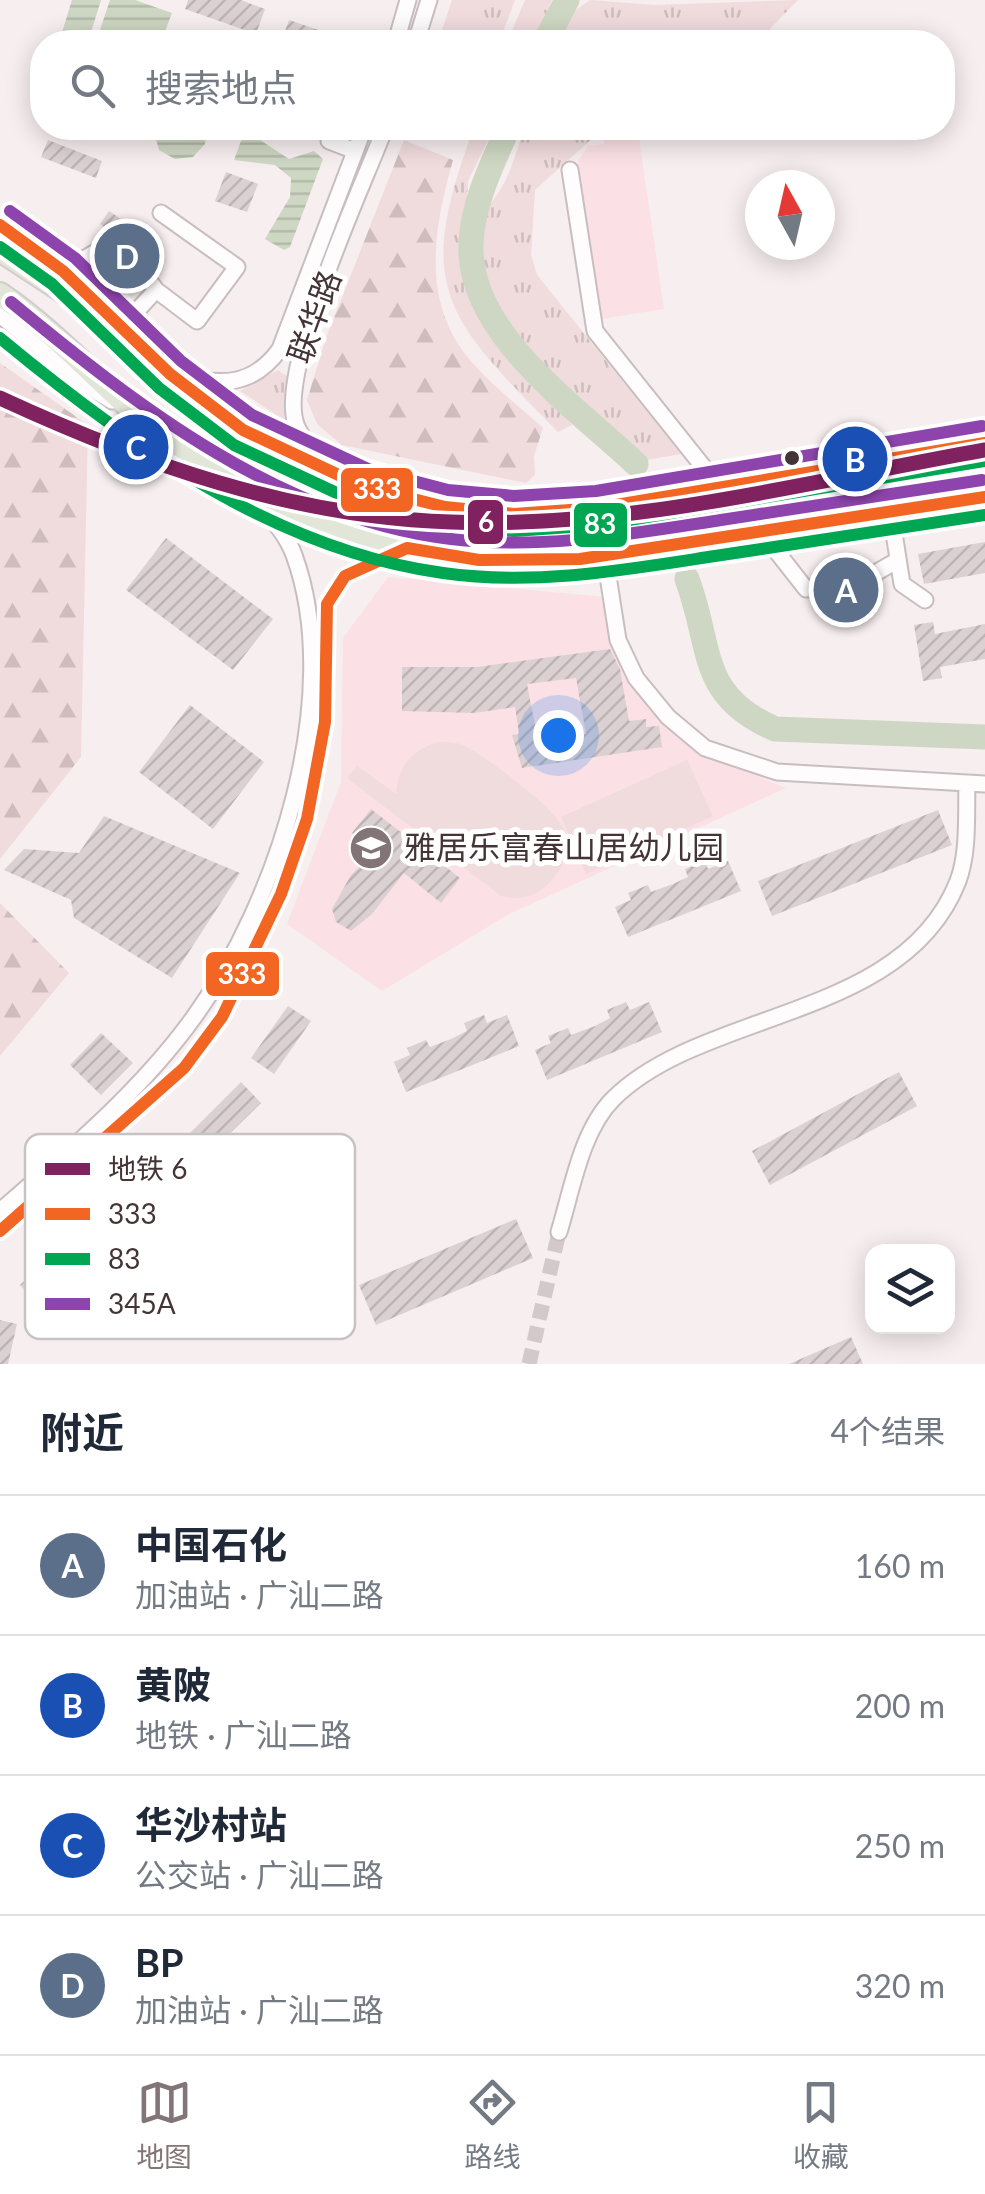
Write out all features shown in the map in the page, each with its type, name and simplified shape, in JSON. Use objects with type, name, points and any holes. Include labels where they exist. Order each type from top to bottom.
[{"type":"highway","points":[[0,250],[244,430],[362,486],[479,512],[598,508],[985,443]]},
{"type":"highway","points":[[1,302],[73,352],[138,417],[197,461],[245,489],[328,526],[407,548],[496,560],[616,555],[985,496]]},
{"type":"street","points":[[399,30],[408,0]]},
{"type":"street","points":[[420,30],[429,0]]},
{"type":"street","name":"联华路","points":[[170,374],[234,383],[269,365],[280,350],[359,140]]},
{"type":"street","name":"联华路","points":[[362,486],[308,442],[297,428],[291,391],[312,318],[380,140]]},
{"type":"street","points":[[329,141],[355,151]]},
{"type":"street","points":[[570,170],[595,331],[709,491]]},
{"type":"street","points":[[63,270],[108,245],[197,322],[237,267],[161,214]]},
{"type":"street","points":[[0,225],[63,270],[170,374]]},
{"type":"street","points":[[122,327],[148,304],[156,290]]},
{"type":"street","points":[[84,1134],[127,1094],[194,1018],[243,932],[278,851],[308,733],[306,614],[287,540],[245,489]]},
{"type":"street","points":[[891,514],[902,584],[925,600]]},
{"type":"street","points":[[762,534],[806,589],[825,586]]},
{"type":"street","points":[[109,1134],[184,1068],[222,1018],[281,894],[307,819],[324,722],[327,604],[345,576],[407,548]]},
{"type":"street","points":[[616,555],[618,640],[636,678],[668,717],[705,748],[778,772],[985,784]]},
{"type":"street","points":[[865,578],[898,560]]},
{"type":"street","points":[[558,1232],[592,1132],[612,1100],[660,1065],[819,1004],[873,974],[943,912],[960,878],[967,783]]},
{"type":"street","points":[[0,1212],[25,1189]]},
{"type":"street","points":[[0,1231],[25,1209]]},
{"type":"shaded area","points":[[72,0],[101,0],[92,30],[63,30]]},
{"type":"shaded area","points":[[110,0],[135,0],[172,13],[166,30],[100,30]]},
{"type":"shaded area","points":[[156,140],[206,140],[193,157],[175,159],[159,150]]},
{"type":"shaded area","points":[[260,140],[289,159],[314,151],[323,159],[290,247],[284,250],[265,239],[290,197],[291,178],[275,165],[234,160],[241,141]]},
{"type":"shaded area","points":[[604,140],[639,140],[664,309],[601,319],[578,161],[588,146],[604,144]]},
{"type":"shaded area","points":[[388,577],[606,597],[620,654],[703,754],[786,788],[509,914],[382,991],[287,924],[341,782],[343,638]]},
{"type":"green space","points":[[452,0],[515,0],[504,30],[442,30]]},
{"type":"green space","points":[[525,0],[552,0],[538,30],[512,30]]},
{"type":"green space","points":[[590,0],[655,5],[798,0],[769,30],[560,30],[566,17]]},
{"type":"green space","points":[[404,140],[453,160],[437,237],[438,288],[454,337],[470,360],[543,428],[534,456],[535,475],[526,483],[342,445],[317,424],[307,400],[326,338]]},
{"type":"green space","points":[[470,140],[488,140],[468,181],[464,252],[467,286],[482,321],[572,425],[558,432],[489,359],[466,328],[451,297],[444,265],[446,227]]},
{"type":"green space","points":[[520,140],[591,140],[535,190],[531,255],[537,275],[681,454],[641,461],[557,386],[504,326],[486,293],[477,259],[480,225]]},
{"type":"green space","points":[[0,363],[88,425],[81,757],[0,859]]},
{"type":"green space","points":[[278,370],[287,376],[284,420],[240,391]]},
{"type":"green space","points":[[437,742],[460,744],[478,753],[522,786],[561,823],[567,840],[564,860],[539,891],[521,898],[501,896],[347,778],[357,766],[396,794],[408,761]]},
{"type":"green space","points":[[687,760],[713,816],[586,874],[561,817]]},
{"type":"green space","points":[[0,903],[69,973],[0,1056]]},
{"type":"building","points":[[188,0],[241,0],[265,9],[257,30],[245,30],[185,9]]},
{"type":"building","points":[[289,20],[319,30],[285,30]]},
{"type":"building","points":[[48,140],[102,161],[96,178],[41,157]]},
{"type":"building","points":[[226,172],[258,184],[247,212],[215,201]]},
{"type":"building","points":[[109,211],[157,243],[148,257],[100,224]]},
{"type":"building","points":[[974,423],[975,429],[731,471],[729,464]]},
{"type":"building","points":[[166,538],[273,619],[233,670],[126,590]]},
{"type":"building","points":[[985,542],[985,573],[924,584],[918,554]]},
{"type":"building","points":[[859,563],[854,580],[865,590],[869,611],[832,618],[828,597],[836,583],[823,570]]},
{"type":"building","points":[[933,622],[935,634],[985,624],[985,659],[940,667],[942,678],[923,681],[914,625]]},
{"type":"building","points":[[610,649],[620,669],[629,721],[646,719],[646,727],[659,726],[662,747],[522,768],[512,735],[519,734],[515,707],[474,713],[402,711],[402,667],[477,667]],"holes":[[[576,678],[586,734],[538,741],[527,684]]]},
{"type":"building","points":[[190,705],[264,762],[213,829],[139,772]]},
{"type":"building","points":[[371,809],[460,878],[441,903],[404,873],[372,914],[351,931],[336,922],[332,909],[351,875],[375,851],[352,833]]},
{"type":"building","points":[[938,810],[952,845],[772,916],[758,881]]},
{"type":"building","points":[[104,816],[240,873],[172,978],[74,918],[71,900],[4,870],[24,849],[79,853]]},
{"type":"building","points":[[705,861],[708,869],[728,861],[741,891],[628,937],[615,907],[631,900],[628,893],[648,885],[651,892],[673,884],[688,877],[685,869]]},
{"type":"building","points":[[626,1002],[630,1010],[649,1002],[662,1032],[547,1080],[535,1050],[551,1043],[548,1036],[568,1028],[571,1035],[595,1026],[610,1018],[607,1010]]},
{"type":"building","points":[[288,1006],[311,1021],[274,1074],[251,1058]]},
{"type":"building","points":[[484,1015],[487,1023],[507,1015],[519,1046],[406,1092],[394,1062],[410,1055],[407,1048],[426,1040],[430,1047],[451,1039],[467,1031],[464,1023]]},
{"type":"building","points":[[101,1033],[133,1063],[101,1095],[70,1065]]},
{"type":"building","points":[[899,1072],[917,1106],[770,1185],[752,1151]]},
{"type":"building","points":[[241,1082],[261,1103],[229,1134],[189,1134]]},
{"type":"building","points":[[516,1219],[533,1258],[376,1325],[359,1285]]},
{"type":"building","points":[[0,1320],[17,1324],[8,1364],[0,1364]]},
{"type":"building","points":[[851,1337],[863,1364],[789,1364]]},
{"type":"waterway","points":[[551,30],[567,0]]},
{"type":"waterway","points":[[503,140],[475,214],[471,244],[475,277],[487,308],[530,366],[636,464]]},
{"type":"waterway","points":[[659,517],[662,526]]},
{"type":"waterway","points":[[687,579],[720,685],[750,716],[775,729],[985,737]]},
{"type":"tunnel","points":[[825,586],[865,579]]},
{"type":"tunnel","points":[[529,1364],[559,1232]]},
{"type":"metro line","name":"6","points":[[0,398],[108,445],[220,483],[334,510],[451,522],[586,518],[653,510],[985,450]]},
{"type":"transit line","name":"345A","points":[[10,211],[75,258],[181,361],[252,415],[368,469],[448,490],[514,496],[596,491],[982,426]]},
{"type":"transit line","name":"333","points":[[0,225],[63,271],[170,374],[243,430],[362,486],[445,507],[514,514],[598,508],[985,443]]},
{"type":"transit line","name":"83","points":[[0,247],[52,284],[159,388],[234,445],[356,502],[441,524],[514,531],[599,525],[985,461]]},
{"type":"transit line","name":"345A","points":[[11,302],[161,417],[271,483],[329,508],[389,527],[451,539],[519,543],[586,539],[982,480]]},
{"type":"transit line","name":"83","points":[[0,338],[99,416],[206,487],[320,541],[381,561],[443,573],[512,578],[579,575],[985,515]]},
{"type":"transit line","name":"333","points":[[109,1134],[184,1068],[222,1017],[281,894],[307,819],[325,722],[327,604],[345,576],[407,548],[479,560],[580,559],[985,497]]},
{"type":"transit line","name":"333","points":[[0,1231],[25,1209]]},
{"type":"place","name":"BP","points":[[127,256]]},
{"type":"place","name":"华沙村站","points":[[136,447]]},
{"type":"place","name":"黄陂","points":[[855,459]]},
{"type":"place","name":"中国石化","points":[[846,590]]},
{"type":"place","name":"雅居乐富春山居幼儿园","points":[[371,848]]}]
